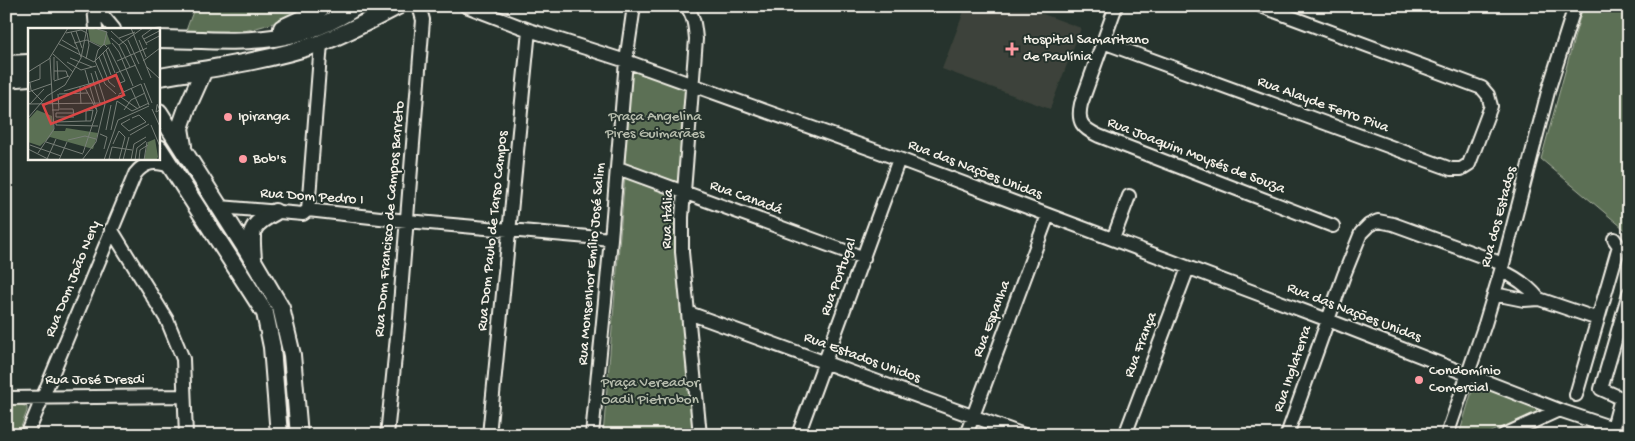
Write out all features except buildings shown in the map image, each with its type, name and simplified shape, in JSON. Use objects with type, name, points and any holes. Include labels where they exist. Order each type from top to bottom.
[{"type":"main road","points":[[250,41],[288,26],[324,6]]},
{"type":"main road","points":[[160,39],[250,41],[273,39],[329,22],[357,6]]},
{"type":"main road","points":[[160,77],[269,58],[321,43],[398,6]]},
{"type":"main road","points":[[6,64],[28,62]]},
{"type":"main road","points":[[183,149],[180,128],[204,70]]},
{"type":"main road","points":[[6,79],[28,77]]},
{"type":"main road","points":[[160,114],[254,261],[281,308],[292,355],[299,435]]},
{"type":"main road","points":[[160,150],[265,313],[273,355],[279,435]]},
{"type":"main road","points":[[189,196],[207,187]]},
{"type":"main road","points":[[189,196],[220,207]]},
{"type":"main road","points":[[254,261],[252,232],[258,222],[275,212]]},
{"type":"main road","points":[[273,355],[292,355]]},
{"type":"street","points":[[94,6],[96,28]]},
{"type":"street","points":[[94,6],[113,28]]},
{"type":"street","name":"Rua Dom Francisco de Campos Barreto","points":[[387,435],[423,20],[419,6]]},
{"type":"street","name":"Rua das Nações Unidas","points":[[466,6],[529,30],[692,84],[899,159],[1328,320],[1616,431]]},
{"type":"street","name":"Rua Monsenhor Emílio José Salim","points":[[592,435],[618,168],[626,61],[634,6]]},
{"type":"street","name":"Rua Itália","points":[[686,6],[690,10],[696,39],[682,217],[682,252],[700,435]]},
{"type":"street","name":"Rua Joaquim Moysés de Souza","points":[[1116,6],[1083,95],[1079,115],[1082,124],[1090,132],[1333,226]]},
{"type":"street","name":"Rua Alayde Ferro Piva","points":[[1103,42],[1451,169],[1461,169],[1469,164],[1491,106],[1488,95],[1482,88],[1261,6]]},
{"type":"street","name":"Rua dos Estados","points":[[1447,435],[1502,268],[1549,88],[1575,6]]},
{"type":"street","name":"Rua Dom Paulo de Tarso Campos","points":[[488,435],[529,30]]},
{"type":"street","points":[[308,210],[321,43]]},
{"type":"street","name":"Rua Portugal","points":[[798,435],[899,159]]},
{"type":"street","name":"Rua Dom João Nery","points":[[27,435],[135,174],[140,167],[147,163],[160,162],[170,166]]},
{"type":"street","name":"Rua Canadá","points":[[618,168],[864,258]]},
{"type":"street","points":[[1113,239],[1129,196]]},
{"type":"street","name":"Rua Dom Pedro I","points":[[220,207],[303,214],[308,210],[407,221],[611,239]]},
{"type":"street","name":"Rua Espanha","points":[[966,435],[1048,215]]},
{"type":"street","name":"Rua Inglaterra","points":[[1287,435],[1344,275],[1362,233],[1369,225],[1378,221],[1393,224],[1502,268]]},
{"type":"street","points":[[111,229],[167,320],[183,359],[186,435]]},
{"type":"street","points":[[1576,395],[1618,246],[1614,239]]},
{"type":"street","name":"Rua França","points":[[1125,435],[1188,268]]},
{"type":"street","points":[[1502,268],[1525,285],[1539,299],[1598,319]]},
{"type":"street","points":[[1616,431],[1622,398],[1600,389],[1624,326],[1629,293]]},
{"type":"street","points":[[1494,294],[1516,299],[1539,299]]},
{"type":"street","name":"Rua Estados Unidos","points":[[689,312],[1024,435]]},
{"type":"street","name":"Rua José Dresdi","points":[[6,398],[43,396],[184,396]]},
{"type":"street","points":[[1504,435],[1559,410]]},
{"type":"shaded area","name":"Hospital Samaritano de Paulínia","points":[[966,6],[1021,6],[1081,28],[1050,109],[942,69]]},
{"type":"green space","points":[[195,6],[309,6],[284,19],[244,31],[223,35],[184,36]]},
{"type":"green space","points":[[1583,6],[1629,6],[1629,233],[1541,159]]},
{"type":"green space","name":"Praça Angelina Pires Guimarães","points":[[629,65],[688,86],[681,188],[621,165]]},
{"type":"green space","name":"Praça Vereador Oadil Pietrobon","points":[[625,176],[677,195],[681,281],[696,435],[603,435]]},
{"type":"green space","points":[[1474,384],[1543,409],[1485,435],[1459,435]]},
{"type":"green space","points":[[19,404],[27,407],[27,411],[18,435],[6,435],[6,405]]},
{"type":"place","name":"Hospital Samaritano de Paulínia","points":[[1012,49]]},
{"type":"place","name":"Ipiranga","points":[[228,117]]},
{"type":"place","name":"Bob's","points":[[243,159]]},
{"type":"place","name":"Condomínio Comercial","points":[[1419,380]]}]
